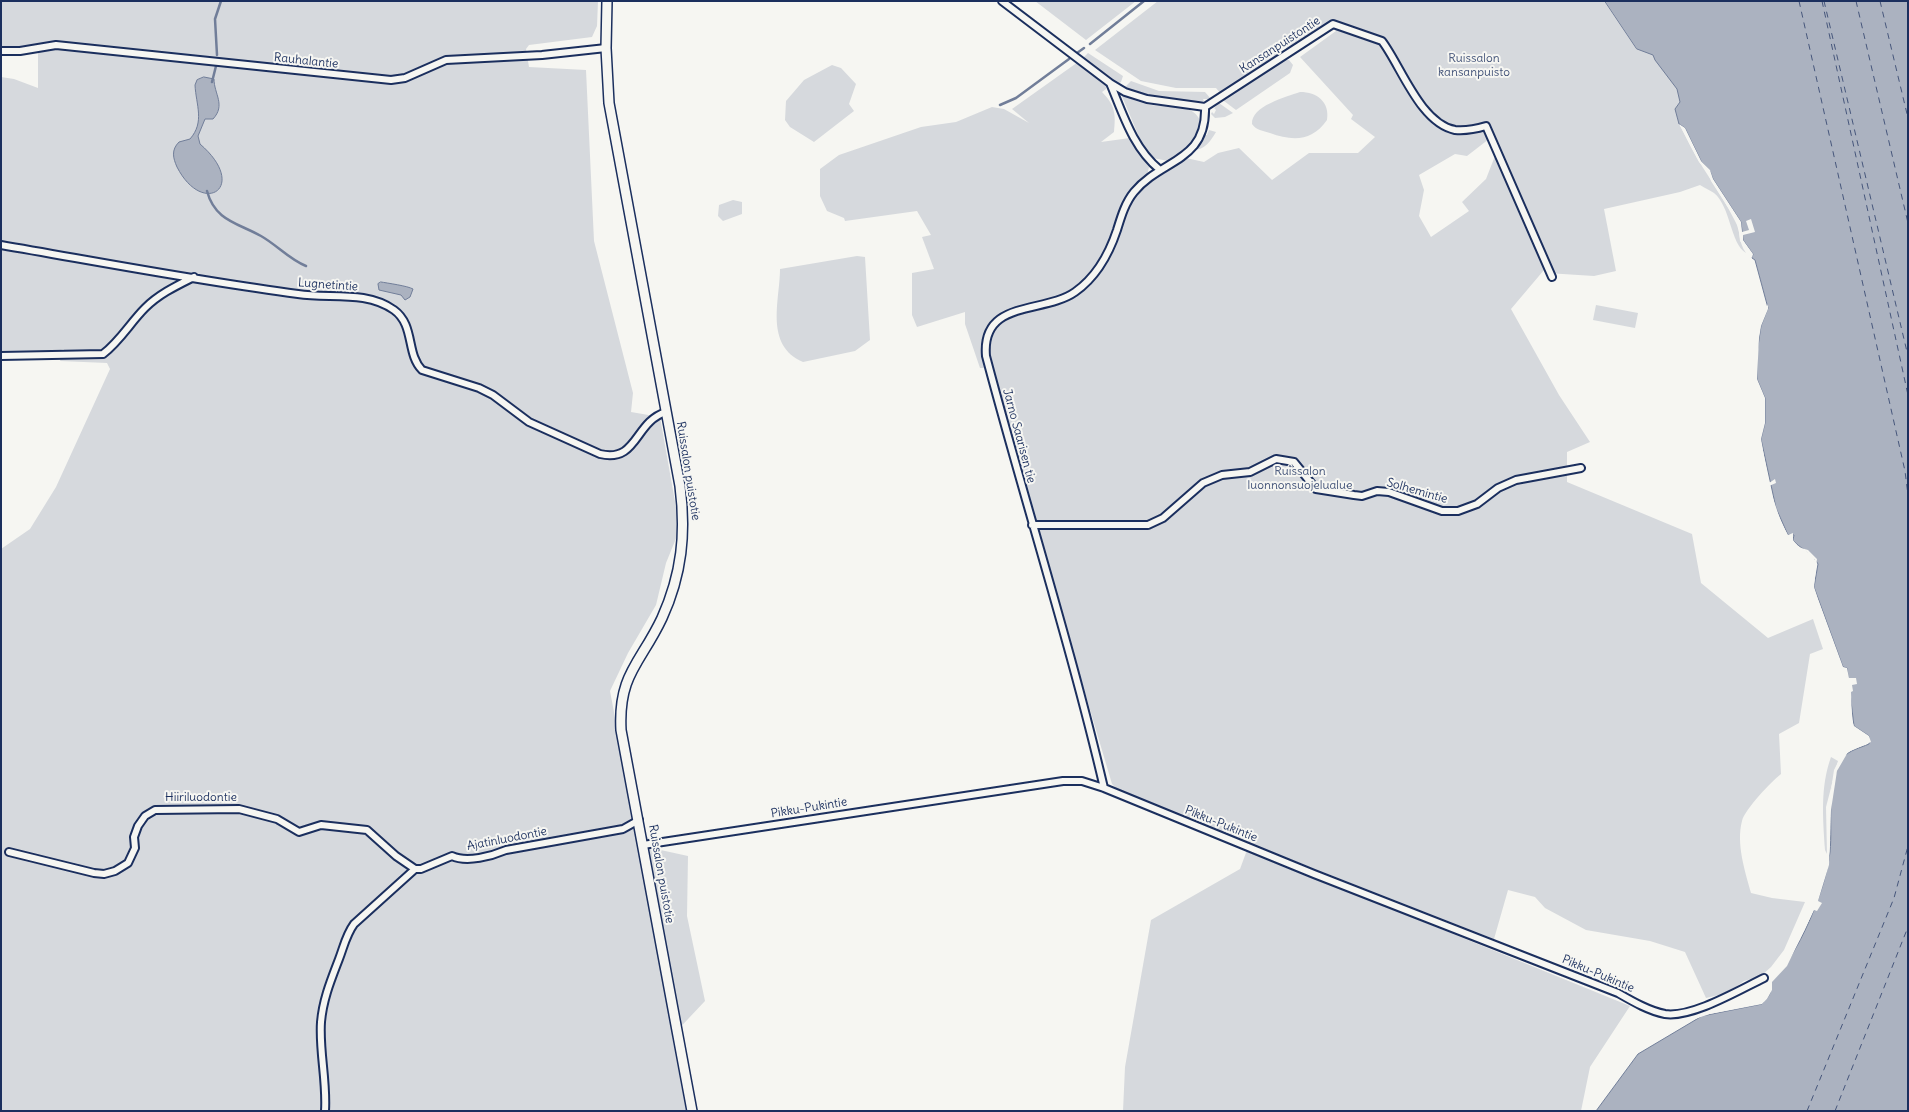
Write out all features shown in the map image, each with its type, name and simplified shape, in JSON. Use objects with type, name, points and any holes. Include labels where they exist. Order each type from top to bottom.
[{"type":"street","name":"Ruissalon puistotie","points":[[607,1],[606,48],[609,103],[680,486],[684,528],[680,565],[669,601],[653,635],[631,670],[623,692],[621,730],[692,1111]]},
{"type":"street","points":[[1002,1],[1124,92],[1147,99],[1205,107]]},
{"type":"street","name":"Kansanpuistontie","points":[[1205,107],[1333,24],[1382,41],[1405,82],[1439,123],[1451,128],[1464,130],[1486,126],[1552,276]]},
{"type":"street","name":"Rauhalantie","points":[[1,51],[20,51],[56,45],[391,80],[405,78],[446,60],[542,55],[606,48]]},
{"type":"street","points":[[1110,83],[1135,140],[1144,155],[1160,170]]},
{"type":"street","name":"Jarno Saarisen tie","points":[[1104,788],[1048,574],[1013,462],[986,356],[985,342],[994,325],[1005,314],[1036,305],[1056,303],[1074,293],[1088,281],[1111,246],[1128,200],[1135,191],[1160,170],[1184,157],[1197,141],[1204,122],[1205,107]]},
{"type":"street","name":"Lugnetintie","points":[[1,245],[300,295],[353,296],[387,306],[395,310],[408,328],[415,360],[422,370],[479,388],[493,395],[529,422],[600,454],[609,456],[626,451],[648,421],[666,412]]},
{"type":"street","points":[[1,356],[103,354],[114,345],[145,308],[160,294],[194,277]]},
{"type":"street","name":"Solhemintie","points":[[1032,525],[1148,526],[1163,518],[1203,483],[1222,475],[1250,472],[1276,459],[1294,462],[1316,488],[1362,496],[1377,491],[1389,492],[1442,511],[1458,511],[1477,504],[1498,488],[1516,480],[1581,468]]},
{"type":"street","name":"Pikku-Pukintie","points":[[643,845],[1063,781],[1082,781],[1104,788],[1314,874],[1618,993],[1663,1014],[1683,1013],[1696,1009],[1764,978]]},
{"type":"street","name":"Hiiriluodontie","points":[[8,852],[104,874],[128,864],[135,848],[134,837],[138,826],[145,816],[155,810],[239,809],[276,819],[298,832],[321,825],[367,830],[396,856],[415,869]]},
{"type":"street","name":"Ajatinluodontie","points":[[325,1111],[326,1091],[321,1024],[327,988],[347,934],[354,924],[415,869],[421,870],[452,856],[459,859],[493,855],[506,850],[623,829],[639,820]]},
{"type":"green space","points":[[1,1],[598,1],[597,26],[592,37],[529,45],[526,49],[529,67],[586,70],[594,241],[633,393],[631,412],[660,417],[677,513],[677,536],[666,563],[656,605],[628,653],[610,691],[634,818],[656,849],[688,856],[687,916],[705,1001],[672,1036],[686,1111],[1,1111],[1,549],[30,529],[56,487],[110,369],[107,363],[60,361],[64,349],[57,351],[1,351],[1,77],[14,79],[38,88],[38,44],[1,48]]},
{"type":"green space","points":[[1035,1],[1136,1],[1086,40]]},
{"type":"green space","name":"Ruissalon luonnonsuojelualue","points":[[1158,1],[1605,1],[1637,49],[1651,52],[1662,60],[1682,97],[1677,111],[1679,123],[1735,221],[1746,253],[1737,241],[1720,199],[1700,185],[1680,192],[1604,209],[1616,271],[1594,276],[1547,273],[1544,270],[1511,309],[1559,395],[1590,442],[1567,452],[1567,482],[1692,534],[1701,583],[1768,638],[1813,619],[1823,649],[1810,654],[1799,723],[1779,734],[1781,774],[1753,803],[1744,816],[1740,830],[1742,857],[1751,893],[1805,902],[1784,950],[1771,967],[1761,976],[1744,981],[1727,993],[1706,998],[1685,952],[1650,941],[1586,930],[1545,908],[1535,897],[1508,890],[1494,939],[1121,793],[1112,784],[989,368],[980,368],[965,324],[965,312],[917,327],[912,315],[912,273],[934,269],[922,237],[931,235],[917,211],[845,221],[844,218],[827,211],[820,196],[820,169],[839,155],[921,127],[956,122],[992,107],[1004,109],[1029,123],[1012,109],[1078,62],[1106,85],[1106,89],[1102,92],[1110,101],[1114,110],[1114,132],[1101,142],[1130,138],[1149,167],[1147,176],[1149,182],[1186,158],[1204,162],[1218,153],[1239,148],[1272,180],[1309,153],[1358,153],[1375,137],[1351,119],[1353,115],[1300,57],[1336,31],[1330,23],[1288,50],[1283,44],[1277,49],[1277,57],[1221,94],[1216,88],[1176,88],[1141,81],[1095,50]],"holes":[[[1489,139],[1495,156],[1486,179],[1462,202],[1469,211],[1431,237],[1419,216],[1424,190],[1419,175],[1455,154],[1467,156]]]},
{"type":"green space","points":[[1088,53],[1123,76],[1121,82],[1118,84],[1083,58]]},
{"type":"green space","points":[[1283,60],[1289,60],[1293,65],[1290,73],[1236,110],[1224,101],[1224,99]]},
{"type":"green space","points":[[832,65],[841,68],[856,84],[849,104],[854,111],[814,142],[790,127],[785,120],[786,101],[804,80]]},
{"type":"green space","points":[[1131,81],[1159,91],[1205,92],[1211,99],[1185,102],[1152,97],[1124,88]]},
{"type":"green space","points":[[1300,92],[1317,96],[1326,108],[1327,120],[1315,132],[1301,138],[1278,136],[1260,130],[1252,124],[1253,118],[1263,107]]},
{"type":"green space","points":[[1121,94],[1147,104],[1191,110],[1200,120],[1200,127],[1195,140],[1186,150],[1168,161],[1153,158],[1142,144]]},
{"type":"green space","points":[[1219,103],[1233,113],[1225,117],[1215,118],[1211,114],[1212,112],[1214,114],[1216,110],[1214,108]]},
{"type":"green space","points":[[1209,130],[1216,132],[1212,139],[1204,147],[1194,150],[1203,136],[1207,135]]},
{"type":"green space","points":[[733,200],[742,202],[742,214],[723,221],[718,216],[719,205]]},
{"type":"green space","points":[[857,256],[865,257],[870,340],[855,351],[803,362],[791,354],[783,345],[779,333],[777,308],[780,269]]},
{"type":"green space","points":[[1596,305],[1638,313],[1635,328],[1593,320]]},
{"type":"green space","points":[[1831,757],[1838,761],[1826,807],[1827,854],[1825,850],[1823,803],[1825,780]]},
{"type":"green space","points":[[1247,850],[1630,1006],[1590,1067],[1581,1111],[1123,1111],[1125,1067],[1151,920],[1240,869]]},
{"type":"shaded area","points":[[1605,1],[1908,1],[1908,1111],[1596,1111],[1638,1054],[1702,1016],[1762,1004],[1770,994],[1771,982],[1791,956],[1809,922],[1823,885],[1830,852],[1832,792],[1837,769],[1848,753],[1869,744],[1869,736],[1854,726],[1847,668],[1843,667],[1814,587],[1818,564],[1812,555],[1793,540],[1794,535],[1788,535],[1776,508],[1761,439],[1765,423],[1765,398],[1757,379],[1757,353],[1761,326],[1768,308],[1755,260],[1752,258],[1753,254],[1743,240],[1741,222],[1713,179],[1710,171],[1701,161],[1685,128],[1679,124],[1675,109],[1680,102],[1677,89],[1653,55],[1637,49]]},
{"type":"shaded area","points":[[204,77],[214,79],[219,104],[217,114],[213,119],[205,119],[198,136],[200,144],[214,159],[221,173],[222,184],[217,191],[209,193],[199,191],[188,182],[177,167],[174,154],[179,142],[190,139],[195,133],[198,113],[195,85],[197,80]]},
{"type":"shaded area","points":[[381,282],[413,289],[410,297],[405,300],[401,295],[379,290],[378,284]]},
{"type":"pier","points":[[1679,124],[1685,128],[1701,161],[1710,170],[1713,179],[1741,222],[1742,232],[1749,230],[1746,221],[1751,219],[1755,232],[1743,235],[1743,240],[1753,254],[1752,258],[1740,241],[1738,223],[1711,181],[1708,172],[1699,162]]},
{"type":"pier","points":[[1768,304],[1759,338],[1757,379],[1765,398],[1765,423],[1761,439],[1769,483],[1775,479],[1776,483],[1769,486],[1781,522],[1788,535],[1793,533],[1793,540],[1798,547],[1808,550],[1817,559],[1814,587],[1843,667],[1847,668],[1849,678],[1856,678],[1857,684],[1852,685],[1853,691],[1851,692],[1852,720],[1854,726],[1869,736],[1871,742],[1848,752],[1837,771],[1831,810],[1829,865],[1818,901],[1822,903],[1817,911],[1814,910],[1787,966],[1772,982],[1772,990],[1767,999],[1762,1004],[1710,1014],[1695,1019],[1694,1017],[1701,1014],[1761,1002],[1765,997],[1769,990],[1769,981],[1790,956],[1820,888],[1828,850],[1828,809],[1834,770],[1841,756],[1847,751],[1868,741],[1852,727],[1845,670],[1840,668],[1812,587],[1815,560],[1807,552],[1801,551],[1790,540],[1792,536],[1786,536],[1779,523],[1767,487],[1758,439],[1764,399],[1754,377],[1756,337]]},
{"type":"waterway","points":[[217,55],[215,19],[221,1]]},
{"type":"waterway","points":[[1090,44],[1144,1]]},
{"type":"waterway","points":[[1077,53],[1084,48]]},
{"type":"waterway","points":[[1000,105],[1016,98],[1069,59]]},
{"type":"waterway","points":[[212,82],[216,66]]},
{"type":"waterway","points":[[207,191],[216,209],[228,220],[261,236],[294,260],[306,266]]},
{"type":"ferry route","points":[[1799,1],[1905,471],[1908,495]]},
{"type":"ferry route","points":[[1822,1],[1908,395]]},
{"type":"ferry route","points":[[1824,1],[1908,356]]},
{"type":"ferry route","points":[[1856,1],[1908,223]]},
{"type":"ferry route","points":[[1880,1],[1908,118]]},
{"type":"ferry route","points":[[1807,1111],[1894,898],[1908,846]]},
{"type":"ferry route","points":[[1835,1111],[1908,927]]},
{"type":"park label","name":"Ruissalon kansanpuisto","points":[[1474,66]]}]
